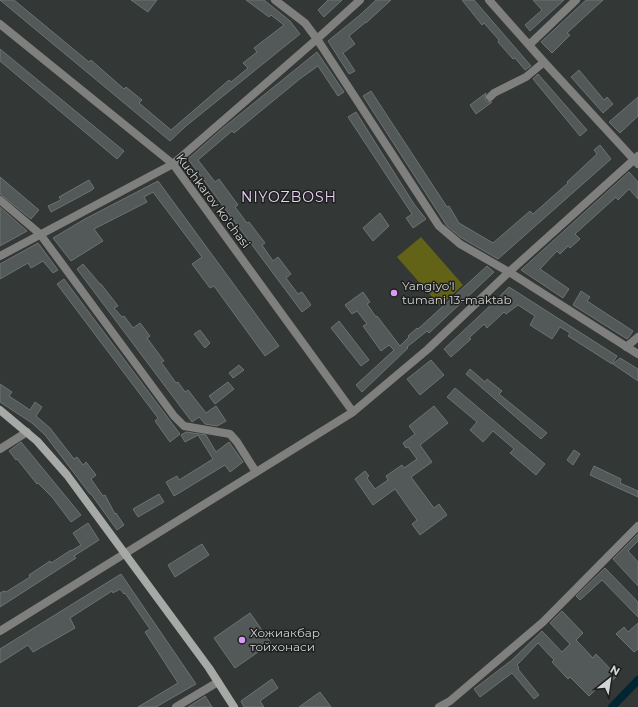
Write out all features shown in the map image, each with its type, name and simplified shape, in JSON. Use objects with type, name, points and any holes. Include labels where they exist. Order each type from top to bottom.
[{"type":"main road","points":[[0,410],[42,446],[67,475],[218,682],[234,707]]},
{"type":"street","points":[[275,0],[305,23],[317,39],[438,226],[460,244],[509,272],[638,354]]},
{"type":"street","points":[[0,256],[173,164],[360,0]]},
{"type":"street","points":[[0,631],[352,412],[428,349],[509,272],[637,160],[544,62],[489,0]]},
{"type":"street","points":[[529,45],[576,0]]},
{"type":"street","name":"Kuchkarov ko'chasi","points":[[0,24],[173,164],[352,412]]},
{"type":"street","points":[[490,97],[494,93],[526,78],[544,62]]},
{"type":"street","points":[[0,200],[40,234],[174,416],[184,426],[230,434],[237,442],[256,472]]},
{"type":"street","points":[[626,347],[638,337]]},
{"type":"street","points":[[0,450],[27,432]]},
{"type":"street","points":[[439,707],[450,701],[543,622],[638,526]]},
{"type":"street","points":[[176,707],[218,682]]},
{"type":"shaded area","points":[[421,237],[463,285],[440,306],[397,257]]},
{"type":"building","points":[[0,0],[14,0],[89,62],[91,60],[124,89],[126,87],[142,100],[139,103],[171,130],[229,80],[231,82],[248,68],[243,63],[257,52],[254,48],[284,25],[271,15],[269,17],[246,0],[264,0],[290,21],[300,34],[186,126],[170,141]]},
{"type":"building","points":[[131,0],[157,0],[148,12]]},
{"type":"building","points":[[328,0],[342,0],[324,17],[318,10]]},
{"type":"building","points":[[376,0],[391,0],[349,36],[355,44],[343,53],[355,71],[349,74],[328,41]]},
{"type":"building","points":[[462,0],[474,0],[531,66],[525,70],[515,58],[513,59],[498,42],[499,40],[484,23],[482,25]]},
{"type":"building","points":[[533,0],[564,0],[530,31],[525,25],[542,10]]},
{"type":"building","points":[[586,0],[603,0],[567,33],[570,35],[552,53],[541,42]]},
{"type":"building","points":[[0,49],[124,151],[117,159],[0,61]]},
{"type":"building","points":[[317,52],[344,92],[338,96],[318,66],[301,78],[234,133],[232,131],[198,160],[215,182],[219,179],[238,205],[235,207],[265,243],[262,245],[273,261],[278,257],[291,274],[286,278],[298,294],[302,292],[311,305],[302,312],[188,159],[223,128]]},
{"type":"building","points":[[579,70],[604,100],[607,97],[613,104],[603,113],[571,77]]},
{"type":"building","points":[[538,74],[587,130],[580,136],[533,79]]},
{"type":"building","points":[[371,91],[459,223],[493,243],[530,211],[533,214],[568,183],[567,182],[597,154],[594,150],[600,145],[611,159],[498,259],[460,237],[447,226],[363,96]]},
{"type":"building","points":[[486,93],[486,101],[492,102],[476,114],[470,105]]},
{"type":"building","points":[[638,97],[638,116],[620,133],[609,122]]},
{"type":"building","points":[[356,112],[414,204],[426,219],[413,228],[406,218],[412,214],[348,117]]},
{"type":"building","points":[[629,172],[638,182],[638,199],[629,189],[618,200],[616,197],[575,234],[580,239],[570,248],[568,246],[560,254],[557,251],[540,269],[569,289],[563,298],[521,270]]},
{"type":"building","points":[[0,177],[39,210],[31,219],[0,194]]},
{"type":"building","points":[[89,180],[94,188],[92,190],[51,212],[48,206],[61,200],[59,197]]},
{"type":"building","points":[[158,181],[279,346],[265,356],[214,286],[210,288],[192,264],[202,257],[153,192],[144,197],[147,202],[94,229],[103,241],[71,261],[53,238],[85,219]]},
{"type":"building","points":[[0,207],[27,231],[0,246]]},
{"type":"building","points":[[380,213],[389,226],[373,241],[363,228]]},
{"type":"building","points":[[38,243],[58,270],[53,273],[43,261],[31,268],[28,263],[0,279],[0,264]]},
{"type":"building","points":[[83,264],[118,306],[114,308],[122,317],[124,316],[133,328],[140,323],[150,336],[147,338],[164,361],[161,362],[176,383],[178,382],[185,392],[188,390],[206,413],[216,406],[226,421],[217,426],[205,424],[199,417],[192,422],[77,269]]},
{"type":"building","points":[[487,266],[494,272],[429,333],[427,331],[407,347],[408,348],[362,392],[356,385],[394,350],[389,345],[381,351],[363,326],[367,324],[357,311],[352,314],[345,305],[363,292],[370,302],[367,304],[400,346],[409,337],[408,336],[417,328],[418,329]]},
{"type":"building","points":[[64,279],[180,434],[170,442],[155,421],[158,418],[57,284]]},
{"type":"building","points":[[509,287],[617,356],[612,364],[568,336],[570,333],[560,327],[552,339],[530,325],[535,316],[518,305],[506,314],[504,312],[487,328],[484,324],[469,338],[471,339],[451,357],[444,349]]},
{"type":"building","points":[[581,291],[590,297],[587,301],[633,331],[627,339],[573,305]]},
{"type":"building","points":[[339,321],[369,360],[361,366],[331,328]]},
{"type":"building","points":[[200,330],[210,343],[205,348],[194,334]]},
{"type":"building","points":[[620,358],[638,369],[638,381],[613,364]]},
{"type":"building","points":[[431,360],[444,375],[420,395],[407,379]]},
{"type":"building","points":[[239,365],[244,370],[233,378],[229,373]]},
{"type":"building","points":[[470,369],[485,382],[487,379],[502,391],[499,394],[547,433],[541,439],[466,374]]},
{"type":"building","points":[[228,382],[234,389],[215,404],[209,396]]},
{"type":"building","points":[[0,384],[12,392],[9,396],[30,410],[35,402],[42,407],[36,416],[50,428],[74,459],[77,457],[83,465],[86,462],[96,475],[91,479],[103,496],[105,495],[115,514],[116,513],[124,525],[117,530],[45,435],[32,423],[0,402]]},
{"type":"building","points":[[455,388],[545,464],[536,475],[510,453],[514,449],[493,431],[483,442],[470,430],[477,422],[447,397]]},
{"type":"building","points":[[434,406],[448,423],[420,445],[432,462],[411,477],[434,508],[439,504],[447,515],[420,535],[412,524],[417,520],[395,489],[373,505],[355,479],[365,471],[369,476],[367,478],[375,489],[388,480],[386,476],[402,465],[404,468],[417,459],[403,443],[415,434],[409,426]]},
{"type":"building","points":[[186,432],[206,435],[216,452],[229,442],[243,462],[230,472],[225,465],[174,496],[166,482],[177,476],[179,480],[213,459],[198,435],[185,442],[181,435]]},
{"type":"building","points":[[21,442],[81,515],[71,522],[52,497],[38,483],[37,484],[17,459],[16,460],[9,451]]},
{"type":"building","points":[[574,450],[580,454],[573,465],[567,460]]},
{"type":"building","points":[[594,466],[621,479],[620,483],[638,491],[638,497],[590,475]]},
{"type":"building","points":[[159,494],[164,502],[138,517],[133,509]]},
{"type":"building","points":[[88,523],[99,540],[74,556],[76,558],[0,607],[0,593],[4,591],[6,592],[30,577],[29,575],[50,561],[51,563],[81,545],[73,533]]},
{"type":"building","points":[[638,534],[638,541],[628,551],[638,562],[638,586],[613,559]]},
{"type":"building","points":[[202,544],[209,555],[175,577],[168,565]]},
{"type":"building","points":[[605,568],[638,602],[638,617],[602,580],[580,600],[576,596]]},
{"type":"building","points":[[121,574],[196,684],[156,707],[138,707],[178,683],[145,632],[150,629],[125,593],[124,594],[120,589],[113,593],[112,591],[70,618],[75,628],[33,652],[28,645],[0,663],[0,649]]},
{"type":"building","points":[[562,611],[583,633],[576,640],[593,658],[596,654],[617,676],[608,684],[605,681],[589,696],[570,677],[568,679],[552,662],[554,660],[538,643],[517,665],[519,668],[518,669],[539,695],[534,699],[512,673],[480,697],[474,689],[512,660],[542,631],[562,652],[570,644],[550,623]]},
{"type":"building","name":"Хожиакбар тойхонаси","points":[[250,613],[271,643],[235,668],[214,638]]},
{"type":"building","points":[[638,623],[638,649],[634,652],[616,634],[624,627],[628,632]]},
{"type":"building","points":[[272,679],[278,688],[260,701],[264,707],[244,707],[241,701]]},
{"type":"building","points":[[320,692],[331,707],[299,707]]},
{"type":"building","points":[[205,696],[212,707],[188,707],[204,697]]},
{"type":"waterway","points":[[612,707],[638,680]]},
{"type":"place","name":"Yangiyo'l tumani 13-maktab","points":[[394,293]]},
{"type":"place","name":"Хожиакбар тойхонаси","points":[[242,640]]},
{"type":"district","name":"NIYOZBOSH","points":[[289,197]]}]
